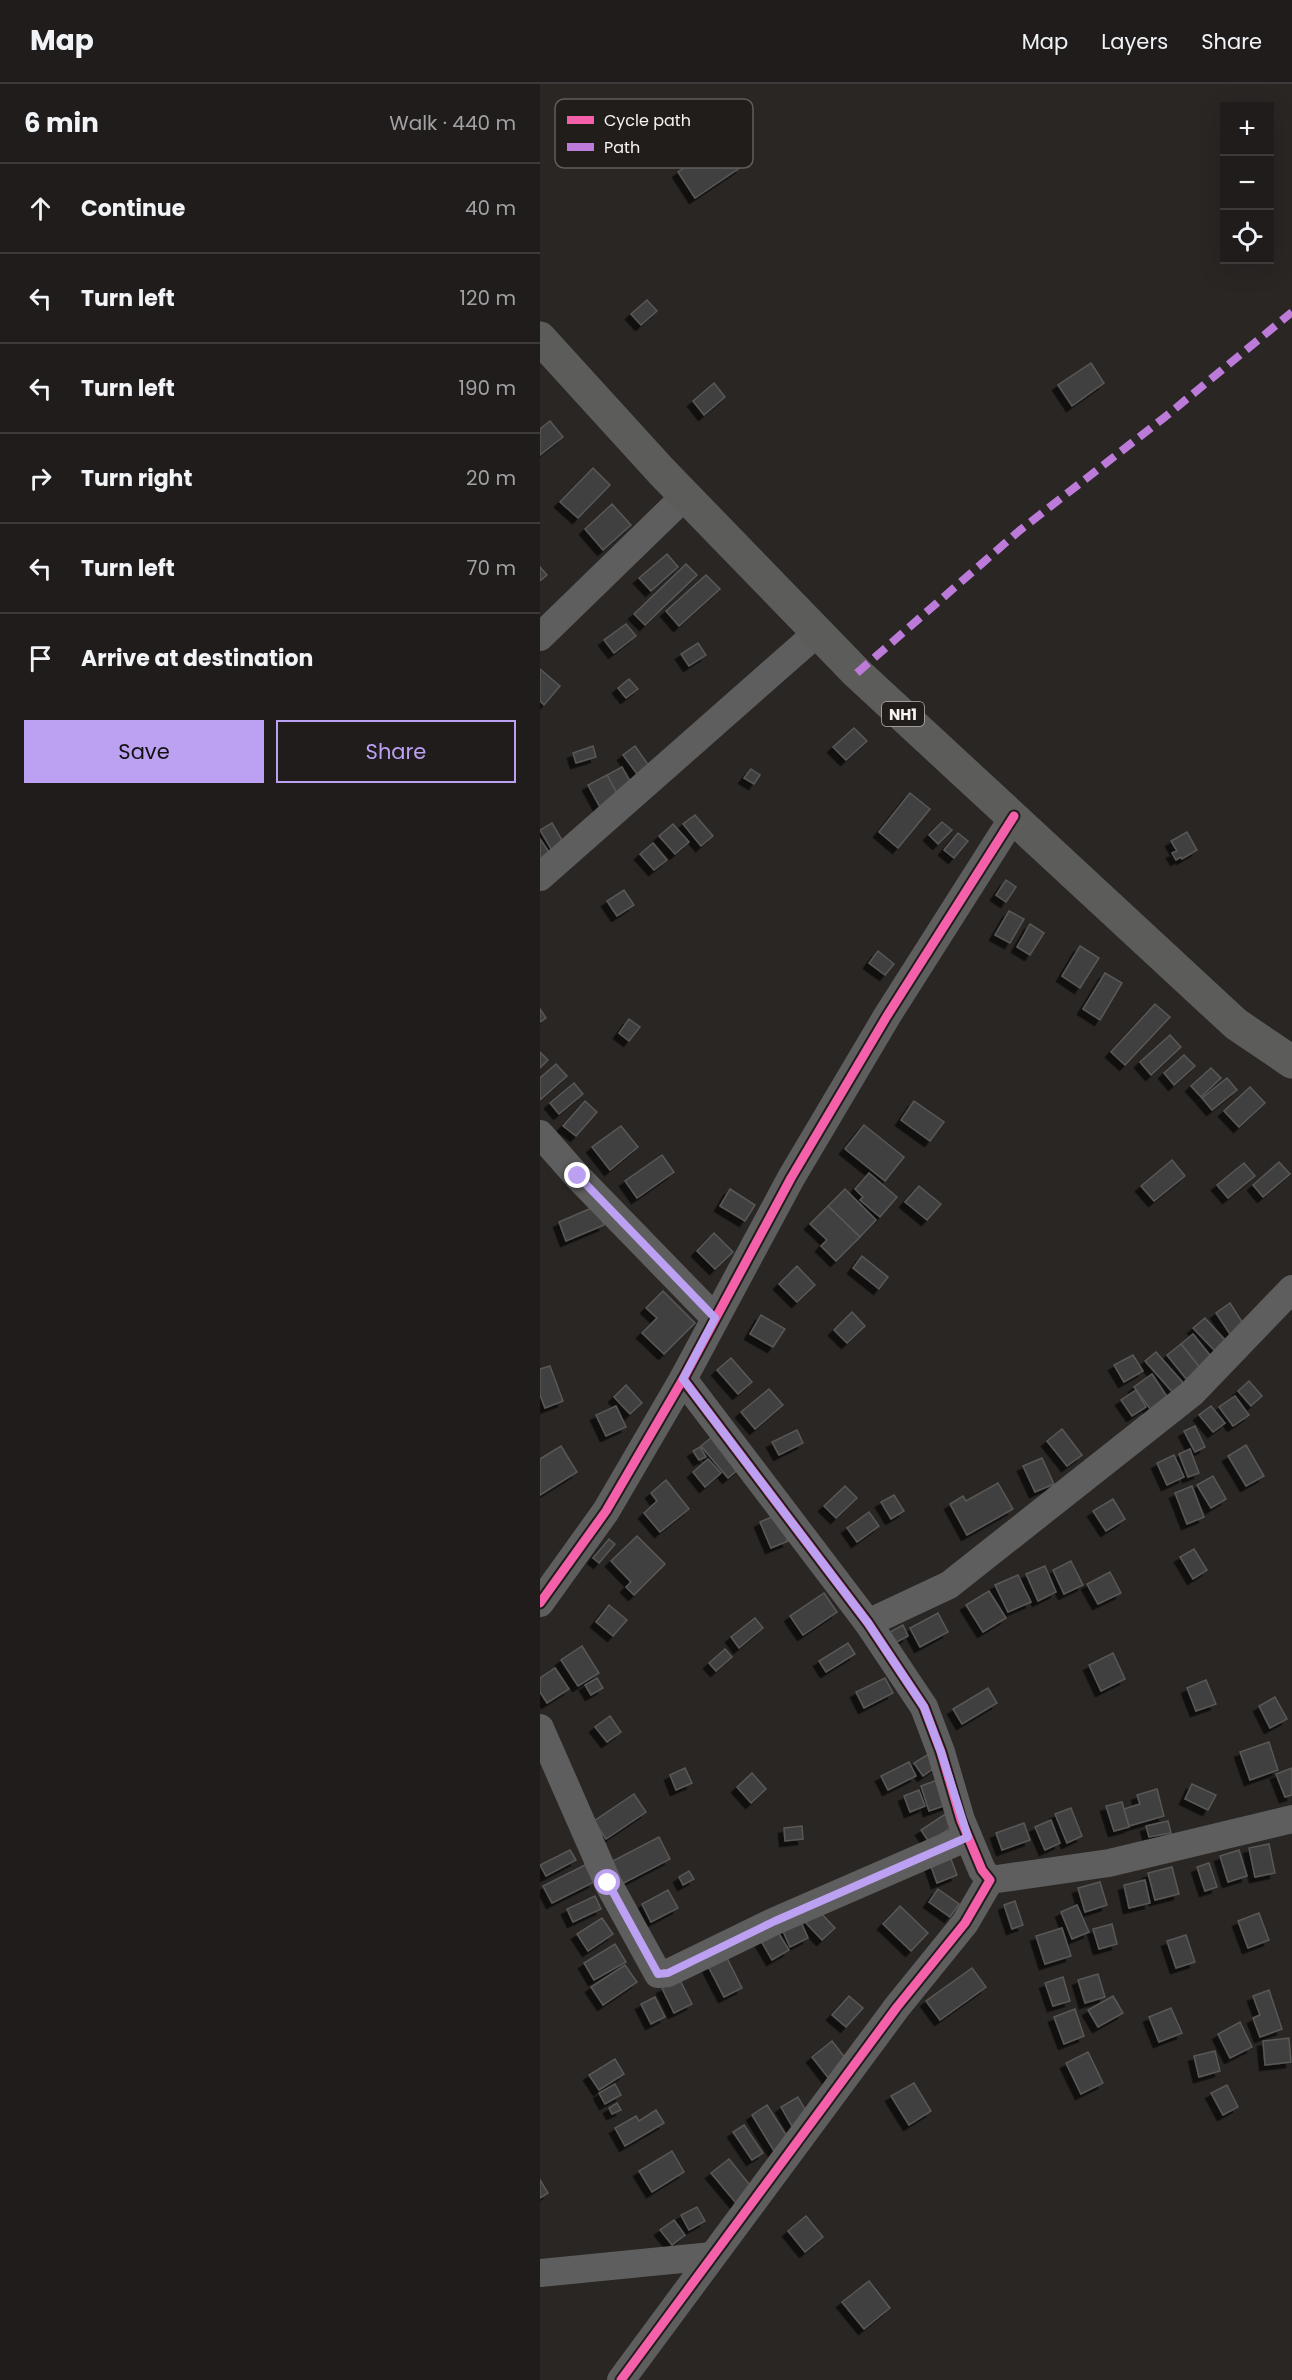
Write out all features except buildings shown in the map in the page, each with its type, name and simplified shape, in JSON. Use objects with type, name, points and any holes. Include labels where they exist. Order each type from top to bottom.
[{"type":"highway","name":"NH1","points":[[541,340],[685,496],[857,673],[1236,1024],[1292,1062]]},
{"type":"street","points":[[540,637],[685,496]]},
{"type":"street","points":[[540,877],[817,633]]},
{"type":"street","points":[[540,1603],[606,1511],[683,1379],[790,1178],[887,1016],[1014,816]]},
{"type":"street","points":[[540,1134],[715,1318]]},
{"type":"street","points":[[868,1623],[949,1585],[1192,1393],[1292,1289]]},
{"type":"street","points":[[683,1379],[868,1623],[924,1707],[968,1837],[982,1869],[990,1880]]},
{"type":"street","points":[[540,1728],[608,1883],[658,1974],[668,1973],[775,1921],[968,1837]]},
{"type":"street","points":[[990,1880],[1109,1863],[1292,1819]]},
{"type":"street","points":[[621,2380],[897,2007],[965,1923],[990,1880]]},
{"type":"street","points":[[540,2273],[712,2256]]},
{"type":"marked path","points":[[857,673],[1019,531],[1165,417],[1292,312]]},
{"type":"cycle path","points":[[540,1603],[606,1511],[683,1379],[791,1178],[887,1016],[1014,816]]},
{"type":"cycle path","points":[[621,2380],[897,2007],[965,1923],[990,1880],[982,1870],[961,1820],[941,1752],[924,1707],[868,1623],[683,1379]]},
{"type":"route","points":[[578,1176],[715,1318],[683,1379],[868,1623],[924,1707],[968,1837],[775,1921],[668,1973],[658,1974],[652,1966],[608,1883]]}]
